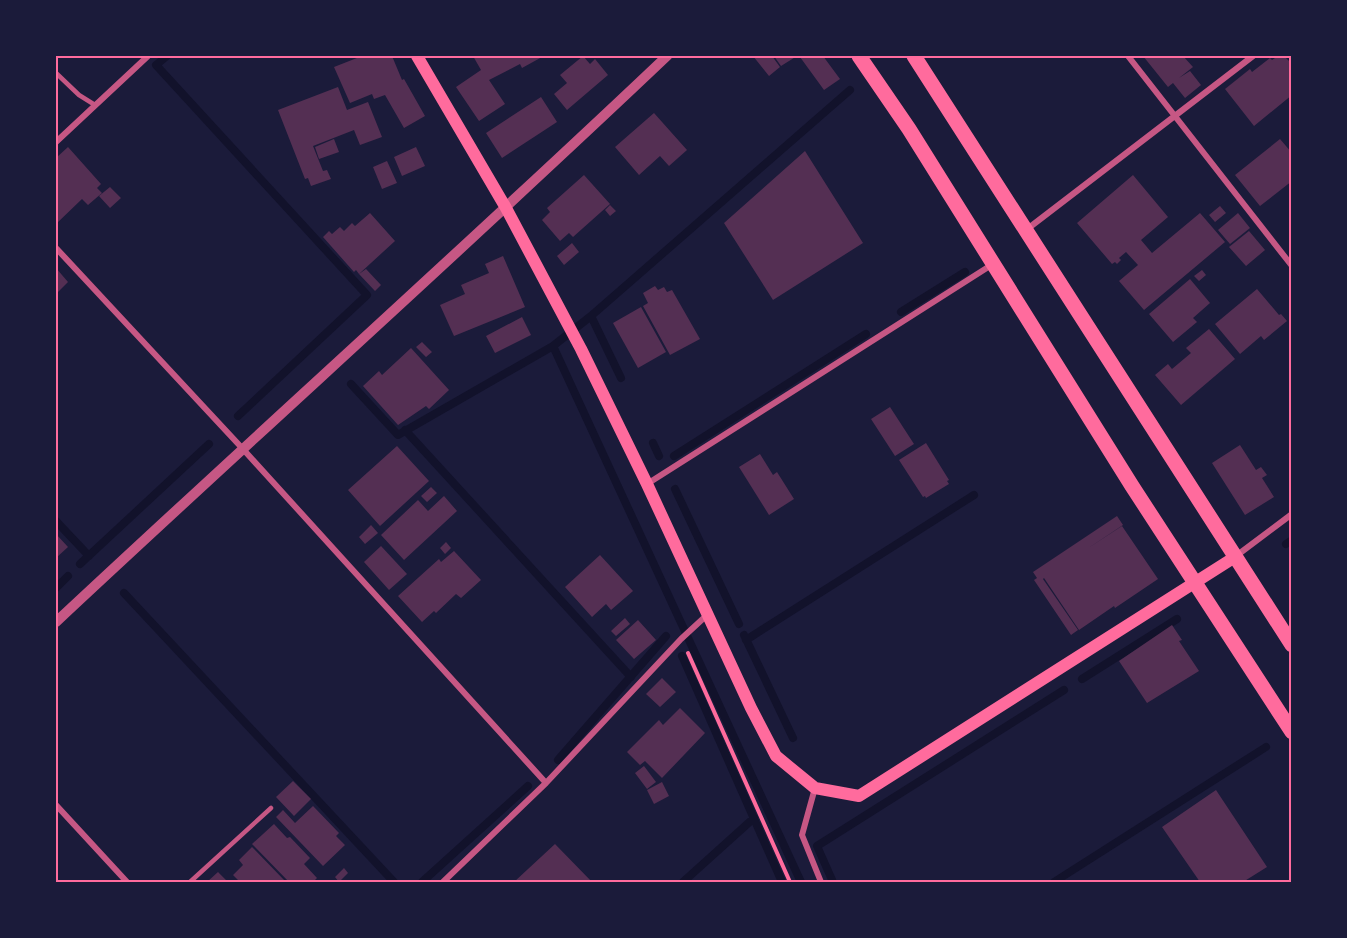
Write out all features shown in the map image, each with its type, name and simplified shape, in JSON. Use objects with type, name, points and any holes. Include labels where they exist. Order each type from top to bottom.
[{"type":"main road","points":[[859,56],[909,129],[1195,583],[1292,732]]},
{"type":"main road","points":[[914,56],[1292,645]]},
{"type":"main road","points":[[421,57],[506,208],[580,349],[647,484],[750,708],[776,756],[814,788],[859,796],[1235,557]]},
{"type":"street","points":[[56,142],[148,56]]},
{"type":"street","points":[[56,622],[668,56]]},
{"type":"street","points":[[1128,56],[1292,266]]},
{"type":"street","points":[[1026,230],[1253,56]]},
{"type":"street","points":[[56,248],[242,448],[546,783]]},
{"type":"street","points":[[647,484],[993,264]]},
{"type":"street","points":[[1235,557],[1292,514]]},
{"type":"street","points":[[443,882],[546,783],[681,639],[708,614]]},
{"type":"street","points":[[814,788],[802,835],[821,882]]},
{"type":"street","points":[[56,805],[127,882]]},
{"type":"lane","points":[[56,73],[94,105]]},
{"type":"lane","points":[[190,882],[271,808]]},
{"type":"path","points":[[681,639],[790,882]]},
{"type":"building","points":[[362,56],[392,56],[402,80],[404,79],[425,116],[404,128],[385,95],[374,99],[372,94],[350,103],[334,67]]},
{"type":"building","points":[[473,56],[542,57],[522,68],[520,64],[489,80],[505,104],[479,121],[456,87],[481,70]]},
{"type":"building","points":[[583,56],[590,64],[595,59],[608,75],[567,110],[554,94],[567,83],[560,75]]},
{"type":"building","points":[[753,56],[772,56],[780,67],[769,76]]},
{"type":"building","points":[[774,56],[797,56],[781,66]]},
{"type":"building","points":[[801,56],[823,56],[840,79],[824,90]]},
{"type":"building","points":[[1143,56],[1183,56],[1193,67],[1179,78],[1190,71],[1201,85],[1185,98],[1173,83],[1168,87]]},
{"type":"building","points":[[1278,56],[1284,56],[1292,64],[1292,95],[1254,126],[1225,89],[1250,69],[1252,72],[1270,58],[1272,60]]},
{"type":"building","points":[[338,87],[347,110],[368,102],[382,137],[360,145],[354,130],[313,146],[323,171],[327,170],[331,179],[311,186],[308,178],[305,179],[278,110]]},
{"type":"building","points":[[541,97],[557,122],[502,158],[486,133]]},
{"type":"building","points":[[654,113],[687,150],[669,166],[660,156],[639,175],[615,147]]},
{"type":"building","points":[[334,139],[339,152],[319,159],[315,147]]},
{"type":"building","points":[[1280,139],[1292,153],[1292,181],[1260,206],[1235,175]]},
{"type":"building","points":[[68,147],[101,184],[97,188],[102,193],[88,205],[82,199],[56,224],[56,165],[58,163],[56,158]]},
{"type":"building","points":[[416,147],[425,166],[402,176],[394,157]]},
{"type":"building","points":[[805,151],[863,243],[773,300],[724,223]]},
{"type":"building","points":[[387,161],[397,183],[382,189],[373,167]]},
{"type":"building","points":[[584,175],[610,204],[573,237],[569,233],[560,241],[542,220],[550,212],[547,208]]},
{"type":"building","points":[[1133,175],[1168,217],[1141,240],[1152,253],[1200,213],[1225,242],[1144,310],[1119,281],[1138,265],[1126,252],[1119,258],[1121,260],[1117,264],[1115,262],[1112,264],[1077,223]]},
{"type":"building","points":[[110,187],[121,198],[110,208],[99,196]]},
{"type":"building","points":[[610,205],[616,211],[610,216],[605,210]]},
{"type":"building","points":[[1220,206],[1226,213],[1215,222],[1209,215]]},
{"type":"building","points":[[370,213],[395,241],[359,274],[356,270],[354,272],[323,237],[329,231],[332,234],[340,227],[344,231],[352,223],[355,226]]},
{"type":"building","points":[[1238,213],[1250,228],[1230,244],[1218,230]]},
{"type":"building","points":[[1249,231],[1265,250],[1246,266],[1229,247]]},
{"type":"building","points":[[572,243],[579,252],[564,265],[557,256]]},
{"type":"building","points":[[503,256],[525,307],[454,336],[440,305],[465,294],[461,285],[489,273],[485,264]]},
{"type":"building","points":[[56,268],[68,282],[56,294]]},
{"type":"building","points":[[366,269],[381,285],[375,291],[359,274]]},
{"type":"building","points":[[1202,270],[1206,275],[1199,281],[1194,276]]},
{"type":"building","points":[[1190,279],[1210,303],[1193,318],[1197,322],[1173,342],[1149,314]]},
{"type":"building","points":[[655,286],[658,290],[664,287],[667,292],[672,290],[700,339],[670,355],[643,306],[648,303],[643,293]]},
{"type":"building","points":[[1257,289],[1287,321],[1264,340],[1261,336],[1240,354],[1215,324]]},
{"type":"building","points":[[641,307],[666,352],[638,368],[613,323]]},
{"type":"building","points":[[522,317],[531,335],[495,353],[486,336]]},
{"type":"building","points":[[1209,329],[1235,359],[1181,405],[1155,375],[1168,364],[1172,369],[1191,353],[1186,348]]},
{"type":"building","points":[[422,342],[432,352],[426,357],[416,347]]},
{"type":"building","points":[[411,348],[449,390],[429,409],[426,406],[398,425],[363,386],[379,371],[382,375]]},
{"type":"building","points":[[890,407],[914,444],[895,456],[871,419]]},
{"type":"building","points":[[926,443],[949,480],[947,481],[949,484],[926,498],[923,497],[899,460]]},
{"type":"building","points":[[1240,445],[1256,470],[1261,467],[1267,475],[1262,478],[1274,497],[1245,515],[1212,463]]},
{"type":"building","points":[[397,446],[429,481],[380,526],[348,490]]},
{"type":"building","points":[[760,454],[773,475],[777,472],[794,499],[769,515],[739,467]]},
{"type":"building","points":[[431,487],[437,493],[427,502],[421,496]]},
{"type":"building","points":[[444,496],[457,511],[404,560],[381,535],[418,500],[428,511]]},
{"type":"building","points":[[1117,516],[1123,525],[1087,549],[1122,526],[1158,579],[1079,630],[1044,578],[1078,630],[1071,635],[1034,580],[1037,578],[1033,572]]},
{"type":"building","points":[[371,525],[378,533],[365,544],[359,537]]},
{"type":"building","points":[[56,534],[68,547],[56,558]]},
{"type":"building","points":[[446,542],[451,548],[445,554],[440,548]]},
{"type":"building","points":[[381,546],[407,574],[389,590],[364,562]]},
{"type":"building","points":[[454,551],[481,580],[461,598],[456,594],[436,613],[434,611],[422,622],[398,596],[439,559],[441,562]]},
{"type":"building","points":[[600,555],[633,591],[611,610],[606,604],[592,617],[565,587]]},
{"type":"building","points":[[625,618],[630,624],[616,636],[611,631]]},
{"type":"building","points":[[638,620],[656,640],[634,659],[616,640]]},
{"type":"building","points":[[1172,625],[1182,640],[1179,641],[1199,671],[1147,703],[1119,661]]},
{"type":"building","points":[[662,678],[676,692],[660,707],[646,694]]},
{"type":"building","points":[[680,708],[705,733],[662,778],[645,761],[640,765],[627,752],[659,720],[663,725]]},
{"type":"building","points":[[644,766],[656,782],[647,789],[635,773]]},
{"type":"building","points":[[293,781],[311,799],[294,816],[276,797]]},
{"type":"building","points":[[662,782],[669,796],[654,804],[647,790]]},
{"type":"building","points":[[1216,790],[1267,867],[1243,882],[1200,882],[1162,827]]},
{"type":"building","points":[[313,806],[339,833],[336,836],[345,845],[323,866],[276,817],[283,810],[295,823]]},
{"type":"building","points":[[274,824],[310,858],[304,864],[317,878],[313,882],[289,882],[252,844]]},
{"type":"building","points":[[555,844],[592,882],[514,882]]},
{"type":"building","points":[[252,847],[286,882],[240,882],[233,875],[243,865],[239,860]]},
{"type":"building","points":[[344,868],[348,873],[339,882],[335,877]]},
{"type":"building","points":[[218,872],[228,882],[207,882]]},
{"type":"waterway","points":[[167,56],[156,65],[367,295],[238,416]]},
{"type":"waterway","points":[[801,882],[553,346],[591,316],[850,90]]},
{"type":"waterway","points":[[901,312],[965,272]]},
{"type":"waterway","points":[[591,316],[621,378]]},
{"type":"waterway","points":[[674,456],[866,334]]},
{"type":"waterway","points":[[351,384],[398,435],[553,346]]},
{"type":"waterway","points":[[405,430],[631,677]]},
{"type":"waterway","points":[[653,443],[659,456]]},
{"type":"waterway","points":[[80,564],[209,444]]},
{"type":"waterway","points":[[675,489],[739,624]]},
{"type":"waterway","points":[[746,640],[974,495]]},
{"type":"waterway","points":[[56,521],[89,556]]},
{"type":"waterway","points":[[1286,544],[1292,540]]},
{"type":"waterway","points":[[56,588],[68,576]]},
{"type":"waterway","points":[[124,593],[394,882]]},
{"type":"waterway","points":[[1082,679],[1177,619]]},
{"type":"waterway","points":[[744,635],[793,738]]},
{"type":"waterway","points":[[558,760],[666,636]]},
{"type":"waterway","points":[[682,656],[782,882]]},
{"type":"waterway","points":[[833,882],[817,846],[1064,690]]},
{"type":"waterway","points":[[1054,882],[1266,747]]},
{"type":"waterway","points":[[422,882],[528,786]]},
{"type":"waterway","points":[[683,882],[754,818]]}]
